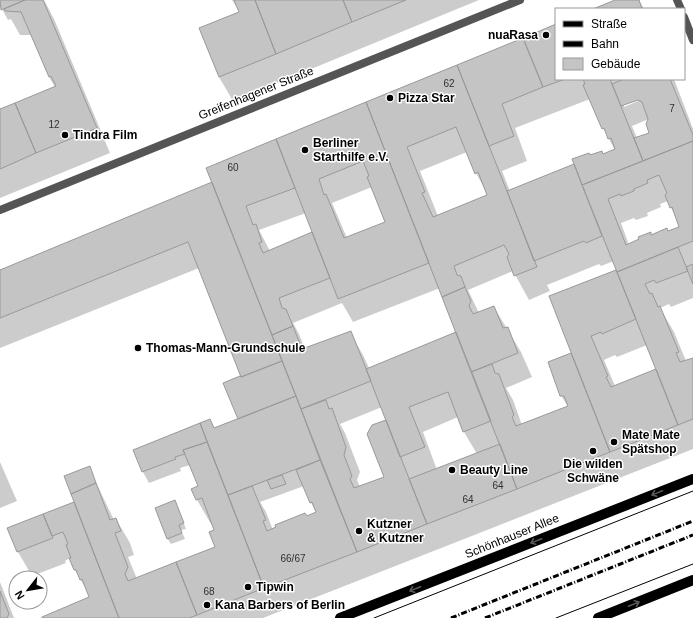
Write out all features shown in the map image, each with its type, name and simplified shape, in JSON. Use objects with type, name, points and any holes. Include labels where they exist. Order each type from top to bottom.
[{"type":"main road","name":"Schönhauser Allee","points":[[340,618],[693,479]]},
{"type":"main road","points":[[598,618],[693,580]]},
{"type":"street","name":"Greifenhagener Straße","points":[[0,210],[520,0]]},
{"type":"street","points":[[685,20],[693,40]]},
{"type":"building","points":[[0,0],[25,0],[1,10]]},
{"type":"building","points":[[25,0],[43,0],[97,128],[36,153],[15,103],[56,86],[51,76],[49,77],[21,12],[5,11],[4,9]]},
{"type":"building","points":[[234,0],[255,0],[276,54],[219,77],[199,28],[239,12]]},
{"type":"building","points":[[255,0],[343,0],[352,22],[276,54]]},
{"type":"building","points":[[343,0],[406,0],[352,22]]},
{"type":"building","points":[[615,0],[639,0],[642,8],[595,8]]},
{"type":"building","points":[[555,24],[555,80],[562,80],[543,87],[523,38]]},
{"type":"building","points":[[523,38],[543,87],[502,104],[514,136],[489,146],[457,65]]},
{"type":"building","points":[[457,65],[537,267],[514,276],[507,257],[509,254],[504,245],[454,266],[457,275],[461,276],[465,287],[442,297],[366,102]],"holes":[[[456,127],[475,174],[478,172],[487,195],[433,217],[422,193],[425,192],[407,147]]]},
{"type":"building","points":[[583,80],[610,80],[643,161],[582,185],[572,159],[589,153],[590,155],[602,151],[603,154],[615,149],[611,138],[608,139],[604,128],[602,129],[583,85],[585,84]]},
{"type":"building","points":[[622,80],[670,80],[693,135],[693,141],[643,161],[634,138],[649,133],[646,124],[648,119],[642,102],[638,100],[621,106],[612,84]]},
{"type":"building","points":[[366,102],[429,263],[338,299],[276,139]],"holes":[[[363,161],[369,176],[367,177],[385,222],[344,238],[326,194],[324,195],[319,179]]]},
{"type":"building","points":[[15,103],[36,153],[0,169],[0,109]]},
{"type":"building","points":[[276,139],[295,188],[246,206],[253,225],[256,224],[262,242],[259,243],[263,253],[312,232],[330,278],[279,298],[282,308],[286,309],[293,326],[272,335],[206,168]]},
{"type":"building","points":[[693,141],[693,241],[617,272],[582,185]],"holes":[[[659,175],[667,193],[665,195],[670,208],[672,207],[679,227],[668,231],[667,228],[651,235],[651,232],[638,237],[639,239],[626,245],[608,199],[620,194],[621,196],[634,191],[634,189],[648,183],[647,180]]]},
{"type":"building","points":[[574,164],[602,236],[586,243],[584,241],[534,261],[507,191]]},
{"type":"building","points":[[212,182],[282,361],[241,377],[188,242],[0,318],[0,270]]},
{"type":"building","points":[[678,247],[688,271],[656,283],[654,280],[645,284],[650,294],[652,293],[658,307],[660,306],[679,352],[676,353],[680,362],[693,358],[693,419],[678,425],[617,272]]},
{"type":"building","points":[[693,264],[693,284],[686,267]]},
{"type":"building","points":[[616,270],[636,319],[602,334],[601,332],[591,336],[608,376],[606,377],[611,387],[656,369],[678,425],[610,452],[549,296]]},
{"type":"building","points":[[465,287],[471,301],[469,306],[473,314],[494,306],[503,328],[508,327],[518,353],[471,372],[442,297]]},
{"type":"building","points":[[293,326],[302,349],[351,331],[371,381],[301,409],[272,335]]},
{"type":"building","points":[[456,332],[491,421],[463,432],[448,392],[409,407],[425,447],[400,457],[366,369]]},
{"type":"building","points":[[571,353],[610,452],[517,489],[471,372],[492,364],[495,373],[499,374],[514,415],[512,417],[516,426],[568,406],[564,396],[560,396],[548,362]]},
{"type":"building","points":[[282,361],[296,396],[238,419],[223,383]]},
{"type":"building","points":[[296,396],[320,460],[228,495],[200,423],[210,419],[214,428]]},
{"type":"building","points":[[326,400],[329,409],[332,408],[346,447],[344,455],[352,476],[350,479],[354,488],[384,477],[367,434],[372,425],[386,420],[427,524],[357,552],[301,409]]},
{"type":"building","points":[[200,423],[207,442],[183,450],[185,454],[175,457],[176,459],[142,472],[133,450]]},
{"type":"building","points":[[207,442],[264,588],[197,615],[176,562],[215,547],[209,532],[214,530],[202,498],[196,500],[191,489],[198,486],[183,450]]},
{"type":"building","points":[[500,444],[517,489],[427,524],[409,479]]},
{"type":"building","points":[[320,460],[357,552],[264,588],[228,495],[252,486],[266,520],[263,521],[267,531],[276,527],[275,525],[305,513],[307,516],[316,512],[312,502],[310,503],[296,470]]},
{"type":"building","points":[[90,466],[96,483],[71,494],[64,476]]},
{"type":"building","points":[[282,475],[286,484],[271,489],[267,480]]},
{"type":"building","points":[[96,483],[110,520],[116,518],[121,531],[115,533],[128,567],[125,574],[128,581],[176,562],[197,615],[189,618],[119,618],[71,494]]},
{"type":"building","points":[[175,500],[184,523],[179,525],[182,533],[167,539],[155,508]]},
{"type":"building","points":[[74,502],[119,618],[42,618],[89,597],[82,579],[80,580],[69,558],[71,558],[66,545],[68,544],[63,532],[52,536],[43,514]]},
{"type":"building","points":[[43,514],[53,538],[17,552],[7,528]]},
{"type":"building","points":[[0,591],[9,614],[7,618],[0,618]]},
{"type":"tram line","points":[[374,618],[693,491]]},
{"type":"tram line","points":[[556,618],[693,564]]},
{"type":"railway","points":[[451,618],[693,521]]},
{"type":"railway","points":[[485,618],[693,535]]},
{"type":"place","name":"nuaRasa","points":[[546,35]]},
{"type":"place","name":"Pizza Star","points":[[390,98]]},
{"type":"place","name":"Tindra Film","points":[[65,135]]},
{"type":"place","name":"Berliner Starthilfe e.V.","points":[[305,150]]},
{"type":"place","name":"Thomas-Mann-Grundschule","points":[[138,348]]},
{"type":"place","name":"Mate Mate Spätshop","points":[[614,442]]},
{"type":"place","name":"Die wilden Schwäne","points":[[593,451]]},
{"type":"place","name":"Beauty Line","points":[[452,470]]},
{"type":"place","name":"Kutzner & Kutzner","points":[[359,531]]},
{"type":"place","name":"Tipwin","points":[[248,587]]},
{"type":"place","name":"Kana Barbers of Berlin","points":[[207,605]]}]
